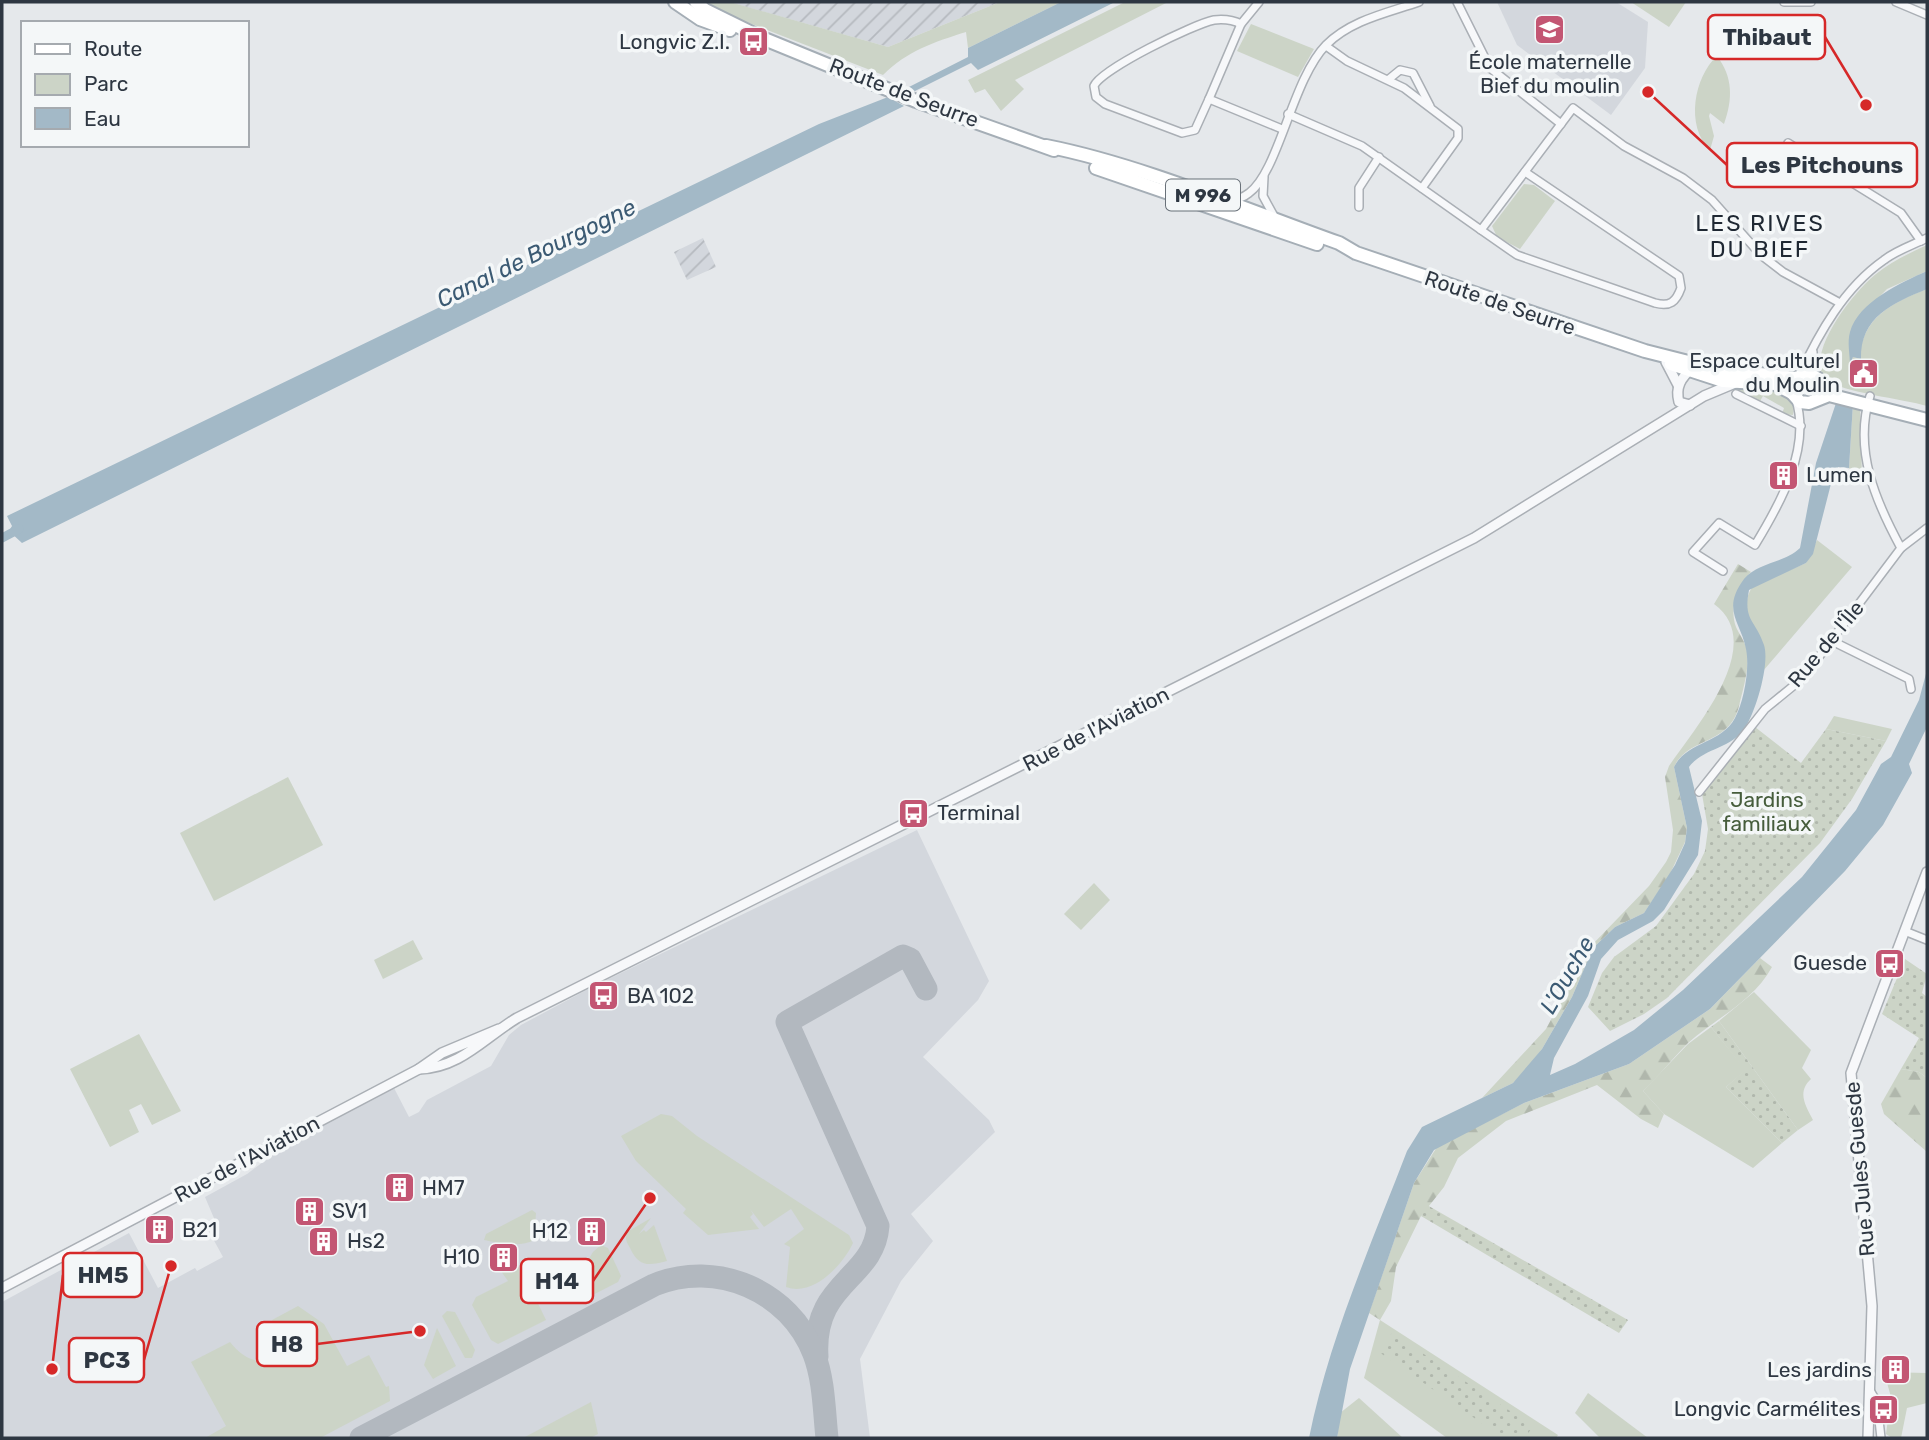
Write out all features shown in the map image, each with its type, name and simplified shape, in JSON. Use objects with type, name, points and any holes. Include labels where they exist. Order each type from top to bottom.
[{"type":"main road","name":"Route de Seurre","points":[[675,2],[710,23],[762,38]]},
{"type":"main road","name":"Route de Seurre","points":[[696,2],[762,38],[887,90],[1046,146],[1077,152],[1221,201],[1248,216],[1278,221],[1339,243],[1356,253]]},
{"type":"main road","name":"Route de Seurre","points":[[1046,146],[1067,157],[1248,216],[1335,250],[1356,253],[1691,366],[1736,388],[1775,384],[1804,404],[1820,390]]},
{"type":"main road","name":"Route de Seurre","points":[[1645,352],[1666,362],[1691,366]]},
{"type":"main road","name":"M 996","points":[[1691,366],[1797,377]]},
{"type":"main road","points":[[1794,396],[1797,377],[1820,390],[1927,412]]},
{"type":"main road","points":[[1869,400],[1927,420]]},
{"type":"street","points":[[1241,24],[1222,20],[1196,26],[1105,72],[1094,86],[1096,97],[1105,104],[1182,133],[1195,130],[1241,24],[1259,2]]},
{"type":"street","points":[[1248,216],[1263,196],[1265,173],[1308,70],[1326,46],[1352,26],[1417,2]]},
{"type":"street","points":[[1457,2],[1490,68],[1561,124]]},
{"type":"street","points":[[1784,2],[1811,2]]},
{"type":"street","points":[[1896,2],[1927,15]]},
{"type":"street","points":[[1326,46],[1347,61],[1389,79],[1458,129],[1459,136],[1422,188]]},
{"type":"street","points":[[1389,79],[1399,70],[1413,73],[1431,108]]},
{"type":"street","points":[[1209,99],[1282,129]]},
{"type":"street","points":[[1480,230],[1573,108],[1624,146],[1683,178],[1712,200],[1761,255],[1783,272],[1840,303]]},
{"type":"street","points":[[1288,114],[1379,157],[1517,255],[1655,303],[1666,306],[1673,302],[1682,288],[1679,276],[1525,172]]},
{"type":"street","points":[[1788,143],[1892,207],[1924,239],[1871,269],[1840,303],[1797,377]]},
{"type":"street","points":[[1359,207],[1359,188],[1379,157]]},
{"type":"street","points":[[1221,201],[1233,201],[1249,194],[1265,173]]},
{"type":"street","points":[[1248,216],[1249,194]]},
{"type":"street","points":[[1263,196],[1278,221]]},
{"type":"street","points":[[1723,570],[1693,552],[1719,523],[1755,545],[1783,497],[1801,424],[1820,390],[1813,351]]},
{"type":"street","points":[[1664,421],[1678,398],[1678,385],[1666,362]]},
{"type":"street","points":[[1678,385],[1691,366]]},
{"type":"street","points":[[1704,396],[1710,377]]},
{"type":"street","points":[[1678,398],[1681,403],[1690,405],[1704,396],[1736,388],[1801,424]]},
{"type":"street","points":[[1794,396],[1801,424]]},
{"type":"street","points":[[1869,400],[1866,461],[1870,480],[1901,548]]},
{"type":"street","name":"Rue de l'Aviation","points":[[2,1288],[419,1069],[452,1048],[499,1028],[1474,538],[1690,405]]},
{"type":"street","name":"Rue de l'Île","points":[[1699,792],[1765,709],[1803,678],[1901,548],[1927,528]]},
{"type":"street","points":[[1832,641],[1909,679],[1911,689]]},
{"type":"street","name":"Rue Jules Guesde","points":[[1868,1438],[1871,1294],[1851,1073],[1907,932],[1927,872]]},
{"type":"street","points":[[1907,932],[1927,940]]},
{"type":"street","points":[[1871,1392],[1877,1402],[1881,1438]]},
{"type":"shaded area","points":[[729,2],[1000,2],[888,47]]},
{"type":"shaded area","points":[[1497,2],[1616,2],[1648,22],[1645,68],[1611,115],[1517,45]]},
{"type":"shaded area","points":[[703,238],[716,267],[687,280],[674,252]]},
{"type":"shaded area","points":[[917,830],[989,981],[978,1000],[923,1057],[989,1120],[995,1132],[911,1214],[933,1241],[901,1281],[860,1359],[870,1438],[2,1438],[2,1302],[129,1233],[158,1288],[195,1268],[197,1271],[223,1257],[211,1235],[219,1230],[205,1197],[247,1174],[286,1145],[394,1088],[409,1117],[419,1112],[427,1100],[491,1066],[509,1035],[521,1025],[592,987]]},
{"type":"green space","points":[[704,2],[730,2],[888,47],[1000,2],[1061,2],[968,48],[966,32],[932,44],[911,53],[883,75],[718,11]]},
{"type":"green space","points":[[1125,2],[1168,2],[1015,80],[1024,89],[1001,111],[985,89],[975,93],[968,80]]},
{"type":"green space","points":[[1631,2],[1686,2],[1669,27]]},
{"type":"green space","points":[[1251,24],[1314,49],[1298,77],[1237,51]]},
{"type":"green space","points":[[1717,56],[1729,80],[1730,97],[1724,124],[1710,113],[1714,136],[1710,150],[1697,128],[1695,102],[1703,76]]},
{"type":"green space","points":[[1524,184],[1534,185],[1555,201],[1520,249],[1497,237],[1492,226]]},
{"type":"green space","points":[[1927,245],[1927,271],[1887,289],[1855,322],[1851,365],[1853,357],[1860,358],[1866,332],[1881,313],[1927,289],[1927,406],[1858,392],[1827,380],[1821,369],[1821,356],[1834,324],[1845,308],[1876,274]]},
{"type":"green space","points":[[1738,387],[1766,387],[1784,392],[1790,397],[1793,415],[1782,414],[1784,408],[1763,396],[1760,401],[1737,390]]},
{"type":"green space","points":[[1853,403],[1860,408],[1862,477],[1849,468]]},
{"type":"green space","points":[[1817,540],[1852,567],[1763,671],[1760,649],[1748,617],[1748,596],[1753,586],[1806,563]]},
{"type":"green space","points":[[1738,564],[1751,572],[1738,591],[1733,612],[1747,654],[1744,684],[1734,719],[1727,728],[1689,750],[1674,767],[1687,828],[1685,842],[1669,876],[1644,913],[1615,927],[1593,948],[1572,997],[1542,1049],[1524,1073],[1513,1083],[1482,1098],[1546,1029],[1590,947],[1649,886],[1671,852],[1673,830],[1665,777],[1669,766],[1709,709],[1731,663],[1734,641],[1729,621],[1714,604]]},
{"type":"green space","points":[[1834,716],[1892,729],[1886,741],[1826,729]]},
{"type":"green space","name":"Jardins familiaux","points":[[1755,727],[1801,763],[1826,729],[1886,741],[1852,799],[1820,843],[1667,998],[1644,1014],[1610,1031],[1588,1007],[1602,973],[1614,957],[1656,926],[1694,874],[1705,851],[1708,829],[1702,794]]},
{"type":"green space","points":[[288,777],[323,845],[214,901],[180,833]]},
{"type":"green space","points":[[1094,883],[1110,900],[1081,930],[1064,914]]},
{"type":"green space","points":[[413,940],[423,959],[383,979],[374,960]]},
{"type":"green space","points":[[1760,958],[1772,967],[1755,990],[1688,1043],[1643,1091],[1664,1114],[1658,1128],[1641,1119],[1597,1085],[1506,1121],[1458,1158],[1444,1187],[1421,1216],[1396,1267],[1391,1301],[1380,1320],[1369,1313],[1414,1183],[1437,1147],[1524,1103],[1629,1064],[1710,1009]]},
{"type":"green space","points":[[1905,959],[1927,974],[1922,993],[1927,997],[1927,1078],[1919,1072],[1901,1069],[1919,1038],[1882,1014]]},
{"type":"green space","points":[[1754,992],[1811,1050],[1802,1068],[1811,1079],[1803,1094],[1813,1120],[1798,1130],[1719,1021]]},
{"type":"green space","points":[[1719,1021],[1798,1130],[1782,1143],[1726,1087],[1745,1070],[1711,1027]]},
{"type":"green space","points":[[1711,1027],[1746,1070],[1726,1087],[1782,1143],[1753,1168],[1664,1114],[1643,1091],[1688,1044]]},
{"type":"green space","points":[[139,1034],[181,1111],[152,1125],[141,1104],[129,1110],[139,1132],[110,1147],[70,1069]]},
{"type":"green space","points":[[1901,1069],[1919,1072],[1927,1078],[1927,1152],[1884,1114],[1881,1104]]},
{"type":"green space","points":[[661,1114],[672,1116],[697,1136],[849,1235],[853,1243],[842,1261],[816,1283],[796,1289],[786,1287],[790,1247],[784,1244],[804,1229],[791,1209],[764,1227],[750,1209],[753,1214],[750,1217],[759,1229],[708,1235],[683,1213],[686,1209],[636,1161],[621,1136]]},
{"type":"green space","points":[[1427,1205],[1628,1320],[1619,1333],[1421,1216]]},
{"type":"green space","points":[[532,1210],[536,1213],[534,1240],[516,1244],[484,1240],[486,1234]]},
{"type":"green space","points":[[651,1218],[639,1234],[654,1225],[667,1261],[645,1264],[633,1254],[626,1236],[627,1232]]},
{"type":"green space","points":[[601,1245],[608,1248],[621,1276],[618,1282],[583,1300],[575,1282],[593,1252]]},
{"type":"green space","points":[[498,1267],[519,1267],[520,1285],[529,1285],[546,1320],[498,1344],[491,1340],[472,1305],[476,1297],[508,1281]]},
{"type":"green space","points":[[298,1306],[324,1324],[347,1366],[369,1355],[386,1387],[389,1386],[390,1401],[320,1438],[205,1438],[226,1426],[191,1362],[230,1342],[252,1359],[266,1360],[272,1355],[279,1336],[272,1320]]},
{"type":"green space","points":[[447,1311],[455,1312],[475,1350],[472,1358],[465,1358],[442,1316]]},
{"type":"green space","points":[[1380,1320],[1558,1435],[1556,1438],[1447,1438],[1364,1378]]},
{"type":"green space","points":[[437,1328],[456,1366],[433,1379],[424,1365]]},
{"type":"green space","points":[[1392,1333],[1533,1426],[1525,1438],[1503,1438],[1379,1352]]},
{"type":"green space","points":[[1884,1372],[1927,1373],[1927,1403],[1907,1408],[1901,1438],[1892,1438],[1886,1434],[1891,1397]]},
{"type":"green space","points":[[1588,1393],[1648,1438],[1600,1438],[1575,1413]]},
{"type":"green space","points":[[1359,1398],[1403,1438],[1337,1438],[1340,1413]]},
{"type":"green space","points":[[591,1402],[598,1434],[590,1438],[523,1438]]},
{"type":"water","points":[[1061,2],[1115,2],[978,70],[971,63],[915,91],[907,88],[968,57],[968,48]]},
{"type":"water","name":"Canal de Bourgogne","points":[[888,97],[904,106],[22,543],[9,531],[12,526],[7,516],[819,124]]},
{"type":"water","points":[[1927,271],[1927,289],[1891,306],[1872,322],[1862,345],[1861,359],[1853,357],[1850,365],[1849,336],[1862,311],[1882,294]]},
{"type":"water","points":[[1836,403],[1853,403],[1849,468],[1838,467],[1833,476],[1813,554],[1806,563],[1749,590],[1749,614],[1761,636],[1765,653],[1764,675],[1753,711],[1739,735],[1702,756],[1689,767],[1702,821],[1698,855],[1664,910],[1653,921],[1618,940],[1601,959],[1588,996],[1554,1058],[1550,1075],[1575,1064],[1634,1030],[1683,990],[1802,877],[1856,810],[1881,764],[1891,757],[1919,700],[1927,670],[1927,727],[1909,764],[1912,773],[1883,825],[1845,871],[1710,1009],[1629,1064],[1524,1103],[1434,1150],[1414,1183],[1350,1369],[1337,1438],[1309,1438],[1339,1328],[1407,1151],[1422,1127],[1513,1083],[1542,1049],[1572,997],[1593,948],[1615,927],[1644,913],[1675,865],[1685,843],[1687,828],[1674,767],[1687,752],[1721,733],[1735,718],[1745,684],[1747,657],[1744,640],[1734,616],[1734,599],[1737,590],[1750,573],[1787,557],[1800,548],[1816,463]]},
{"type":"waterway","name":"Canal de Bourgogne","points":[[2,538],[19,529]]},
{"type":"taxiway","points":[[817,1357],[818,1332],[824,1312],[833,1296],[866,1259],[874,1244],[878,1226],[787,1022],[903,956],[910,959],[926,989]]},
{"type":"taxiway","points":[[361,1438],[654,1285],[678,1278],[702,1276],[726,1279],[748,1286],[788,1313],[803,1332],[820,1374],[827,1438]]},
{"type":"place","name":"École maternelle Bief du moulin","points":[[1550,30]]},
{"type":"place","name":"Longvic Z.I.","points":[[753,42]]},
{"type":"place","name":"Les Pitchouns","points":[[1648,92]]},
{"type":"place","name":"Thibaut","points":[[1866,105]]},
{"type":"place","name":"Espace culturel du Moulin","points":[[1863,373]]},
{"type":"place","name":"Lumen","points":[[1783,475]]},
{"type":"place","name":"Terminal","points":[[914,813]]},
{"type":"place","name":"Guesde","points":[[1890,963]]},
{"type":"place","name":"BA 102","points":[[604,996]]},
{"type":"place","name":"HM7","points":[[399,1188]]},
{"type":"place","name":"H14","points":[[650,1198]]},
{"type":"place","name":"SV1","points":[[309,1211]]},
{"type":"place","name":"B21","points":[[159,1230]]},
{"type":"place","name":"H12","points":[[591,1231]]},
{"type":"place","name":"Hs2","points":[[324,1241]]},
{"type":"place","name":"H10","points":[[503,1257]]},
{"type":"place","name":"PC3","points":[[171,1266]]},
{"type":"place","name":"H8","points":[[420,1331]]},
{"type":"place","name":"HM5","points":[[52,1369]]},
{"type":"place","name":"Les jardins","points":[[1895,1370]]},
{"type":"place","name":"Longvic Carmélites","points":[[1884,1409]]},
{"type":"district","name":"LES RIVES DU BIEF","points":[[1760,236]]},
{"type":"water label","name":"L'Ouche","points":[[1567,975]]}]
